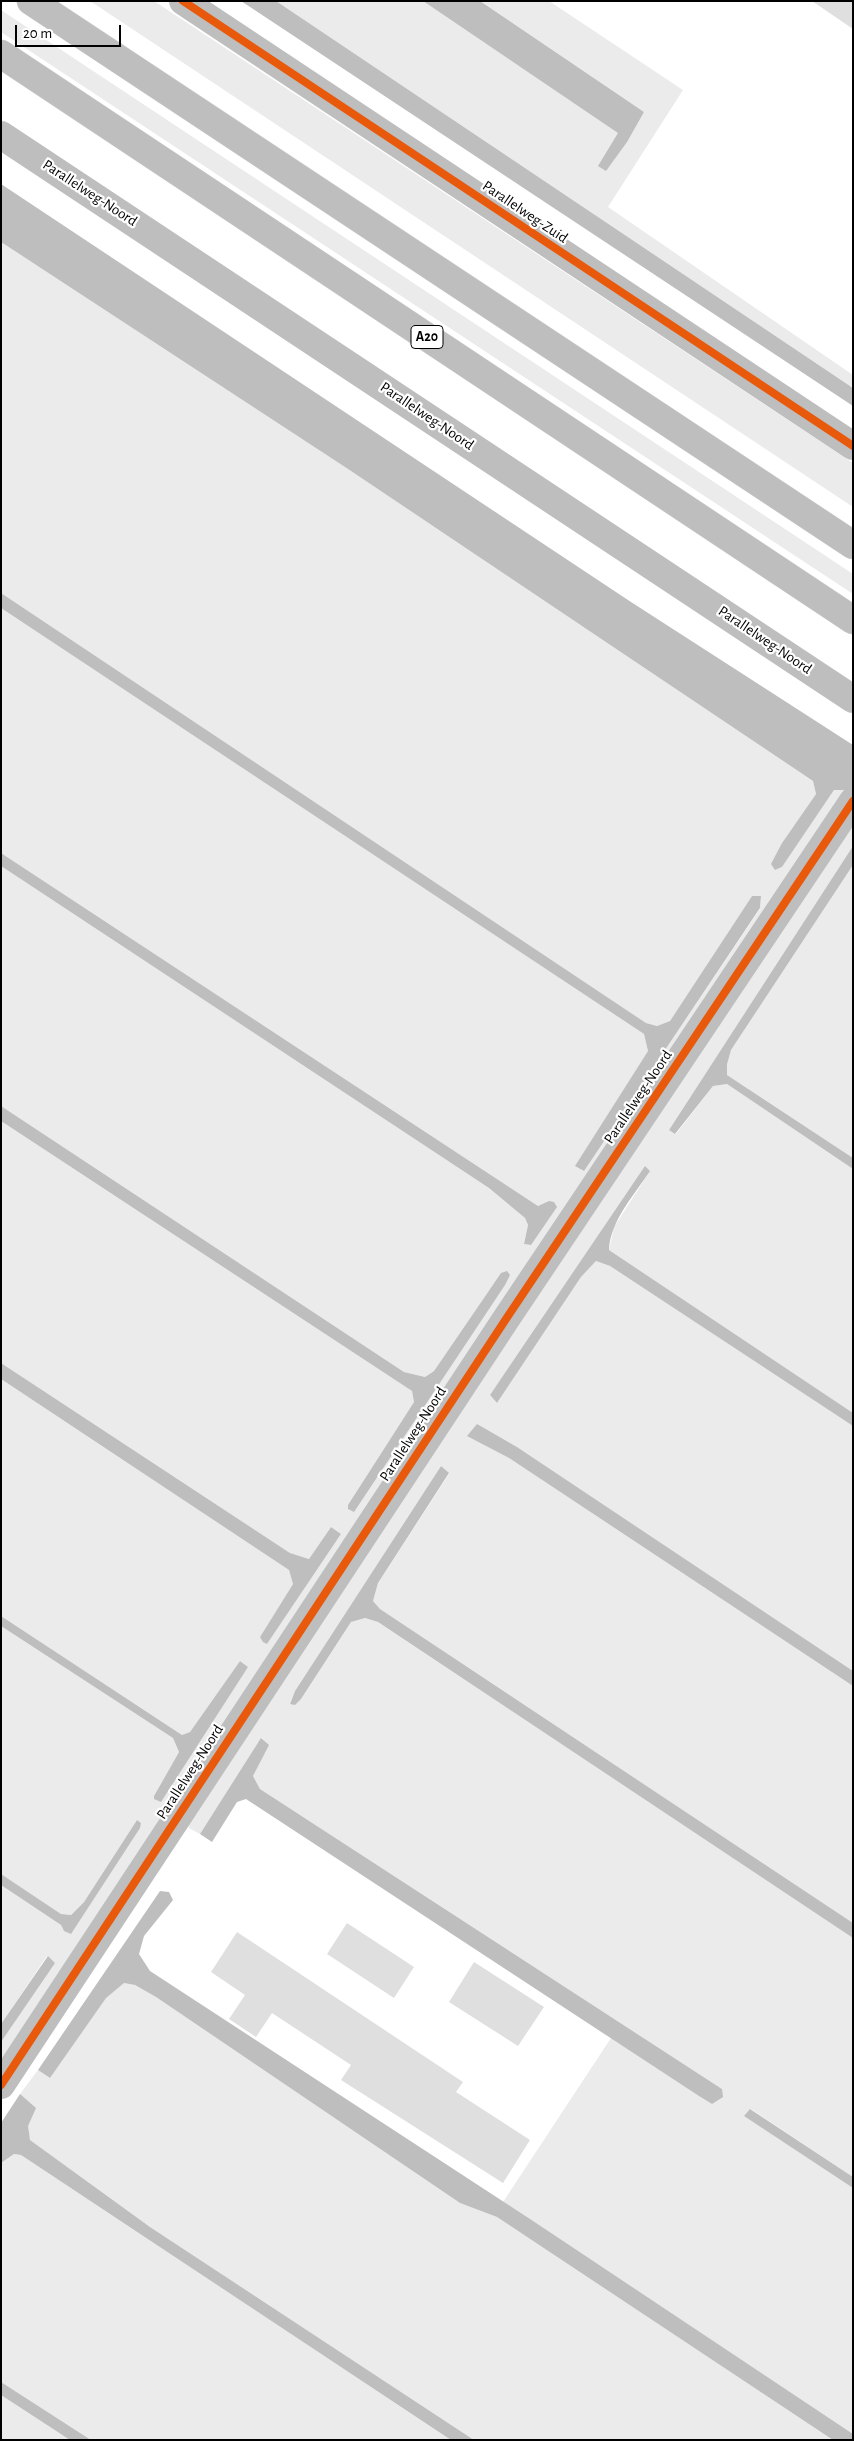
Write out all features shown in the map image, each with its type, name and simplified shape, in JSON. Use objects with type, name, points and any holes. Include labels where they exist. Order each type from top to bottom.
[{"type":"main road","points":[[30,1],[853,545]]},
{"type":"main road","name":"Parallelweg-Zuid","points":[[183,1],[853,446]]},
{"type":"main road","name":"A20","points":[[1,54],[853,620]]},
{"type":"main road","name":"Parallelweg-Noord","points":[[1,135],[853,699]]},
{"type":"main road","name":"Parallelweg-Noord","points":[[1,2084],[506,1319],[851,804]]},
{"type":"shaded area","points":[[90,1],[154,1],[853,463],[853,507]]},
{"type":"shaded area","points":[[241,1],[276,1],[853,388],[853,406]]},
{"type":"shaded area","points":[[276,1],[423,1],[619,133],[599,166],[644,112],[480,1],[549,1],[683,90],[608,207],[853,375],[853,386],[850,386]]},
{"type":"shaded area","points":[[423,1],[480,1],[644,112],[627,142],[606,171],[598,166],[618,133]]},
{"type":"shaded area","points":[[1,10],[853,574],[853,594],[1,32]]},
{"type":"shaded area","points":[[1,184],[631,602],[853,745],[853,794],[846,790],[834,790],[782,867],[775,870],[771,864],[782,843],[816,794],[813,781],[348,469],[1,242]]},
{"type":"shaded area","points":[[1,242],[348,469],[813,781],[816,794],[782,843],[775,870],[782,867],[834,790],[846,790],[1,2073],[1,2042],[54,1963],[47,1956],[1,2024],[1,1885],[61,1925],[64,1931],[141,1823],[137,1820],[84,1902],[71,1915],[61,1914],[1,1874],[1,1626],[173,1738],[179,1752],[154,1796],[248,1667],[240,1661],[190,1732],[182,1735],[1,1616],[1,1379],[289,1570],[293,1584],[260,1637],[267,1644],[341,1534],[331,1527],[309,1559],[290,1553],[1,1363],[1,1121],[412,1391],[414,1402],[348,1505],[501,1273],[434,1371],[425,1377],[404,1372],[1,1106],[1,866],[489,1188],[525,1218],[528,1225],[524,1244],[531,1245],[549,1201],[538,1206],[1,853],[1,608],[644,1034],[648,1051],[576,1165],[583,1171],[760,909],[761,896],[752,896],[670,1021],[657,1026],[646,1023],[1,593]]},
{"type":"shaded area","points":[[1,593],[646,1023],[657,1026],[670,1021],[752,896],[761,896],[760,908],[584,1171],[575,1166],[648,1051],[644,1034],[1,608]]},
{"type":"shaded area","points":[[853,819],[853,846],[669,1130],[676,1134],[713,1086],[727,1084],[853,1169],[853,1413],[609,1250],[614,1227],[650,1171],[490,1395],[497,1403],[581,1277],[596,1261],[610,1266],[853,1426],[853,1671],[517,1447],[477,1425],[468,1436],[509,1458],[853,1686],[853,1923],[380,1609],[373,1601],[378,1583],[449,1474],[441,1466],[295,1691],[290,1703],[295,1705],[301,1699],[351,1622],[365,1618],[378,1622],[853,1938],[853,2177],[751,2109],[745,2116],[853,2188],[853,2434],[503,2202],[611,2038],[712,2104],[722,2089],[260,1789],[253,1776],[268,1745],[262,1738],[200,1834],[189,1828],[186,1814]]},
{"type":"shaded area","points":[[853,846],[853,865],[731,1050],[727,1064],[727,1075],[853,1158],[853,1169],[727,1084],[713,1086],[675,1134],[669,1130]]},
{"type":"shaded area","points":[[1,853],[538,1206],[549,1201],[554,1202],[557,1207],[531,1245],[524,1244],[528,1225],[525,1218],[489,1188],[1,866]]},
{"type":"shaded area","points":[[853,865],[853,1158],[727,1075],[726,1064],[731,1050]]},
{"type":"shaded area","points":[[1,1106],[404,1372],[425,1377],[434,1371],[501,1273],[507,1271],[510,1275],[505,1285],[354,1512],[348,1509],[348,1505],[414,1402],[412,1391],[1,1121]]},
{"type":"shaded area","points":[[645,1166],[650,1171],[618,1218],[610,1239],[609,1250],[853,1413],[853,1426],[610,1266],[596,1261],[581,1277],[497,1403],[490,1395]]},
{"type":"shaded area","points":[[1,1363],[290,1553],[309,1559],[331,1527],[341,1534],[267,1644],[260,1637],[293,1584],[289,1570],[1,1379]]},
{"type":"shaded area","points":[[477,1424],[517,1447],[853,1671],[853,1686],[509,1458],[467,1436]]},
{"type":"shaded area","points":[[441,1466],[449,1473],[378,1583],[373,1601],[380,1609],[853,1923],[853,1938],[378,1622],[365,1618],[351,1622],[301,1699],[295,1705],[290,1704],[295,1691]]},
{"type":"shaded area","points":[[1,1616],[182,1735],[190,1732],[240,1661],[248,1667],[161,1802],[154,1799],[154,1796],[179,1752],[173,1738],[1,1626]]},
{"type":"shaded area","points":[[261,1738],[269,1745],[253,1776],[260,1789],[722,2089],[723,2097],[712,2104],[699,2096],[246,1799],[237,1802],[212,1842],[200,1834]]},
{"type":"shaded area","points":[[137,1820],[141,1823],[140,1828],[71,1934],[64,1931],[61,1925],[1,1885],[1,1874],[61,1914],[71,1915],[84,1902]]},
{"type":"shaded area","points":[[160,1891],[169,1892],[173,1900],[144,1936],[139,1954],[150,1971],[530,2219],[853,2434],[853,2440],[833,2440],[497,2217],[460,2203],[156,1997],[135,1985],[124,1983],[106,1998],[50,2078],[38,2070]]},
{"type":"shaded area","points":[[48,1956],[55,1963],[1,2042],[1,2024]]},
{"type":"shaded area","points":[[124,1983],[135,1985],[156,1997],[460,2203],[497,2217],[833,2440],[474,2440],[150,2227],[30,2140],[20,2094],[38,2070],[50,2078],[106,1997]]},
{"type":"shaded area","points":[[20,2094],[36,2108],[28,2126],[30,2140],[150,2227],[474,2440],[451,2440],[21,2155],[14,2154],[1,2163],[1,2123]]},
{"type":"shaded area","points":[[750,2109],[853,2177],[853,2188],[744,2116]]},
{"type":"shaded area","points":[[14,2154],[21,2155],[451,2440],[91,2440],[1,2382],[1,2163]]},
{"type":"shaded area","points":[[1,2382],[91,2440],[70,2440],[1,2395]]},
{"type":"shaded area","points":[[1,2395],[70,2440],[1,2440]]},
{"type":"building","points":[[812,1],[853,1],[853,29]]},
{"type":"building","points":[[347,1923],[414,1967],[394,1998],[327,1954]]},
{"type":"building","points":[[237,1932],[463,2082],[456,2092],[530,2140],[503,2183],[341,2080],[351,2065],[272,2013],[256,2037],[229,2019],[245,1995],[211,1972]]},
{"type":"building","points":[[474,1962],[544,2007],[518,2046],[449,2002]]},
{"type":"cycle path","points":[[183,1],[853,446]]},
{"type":"cycle path","points":[[1,2085],[506,1319],[853,801]]}]
